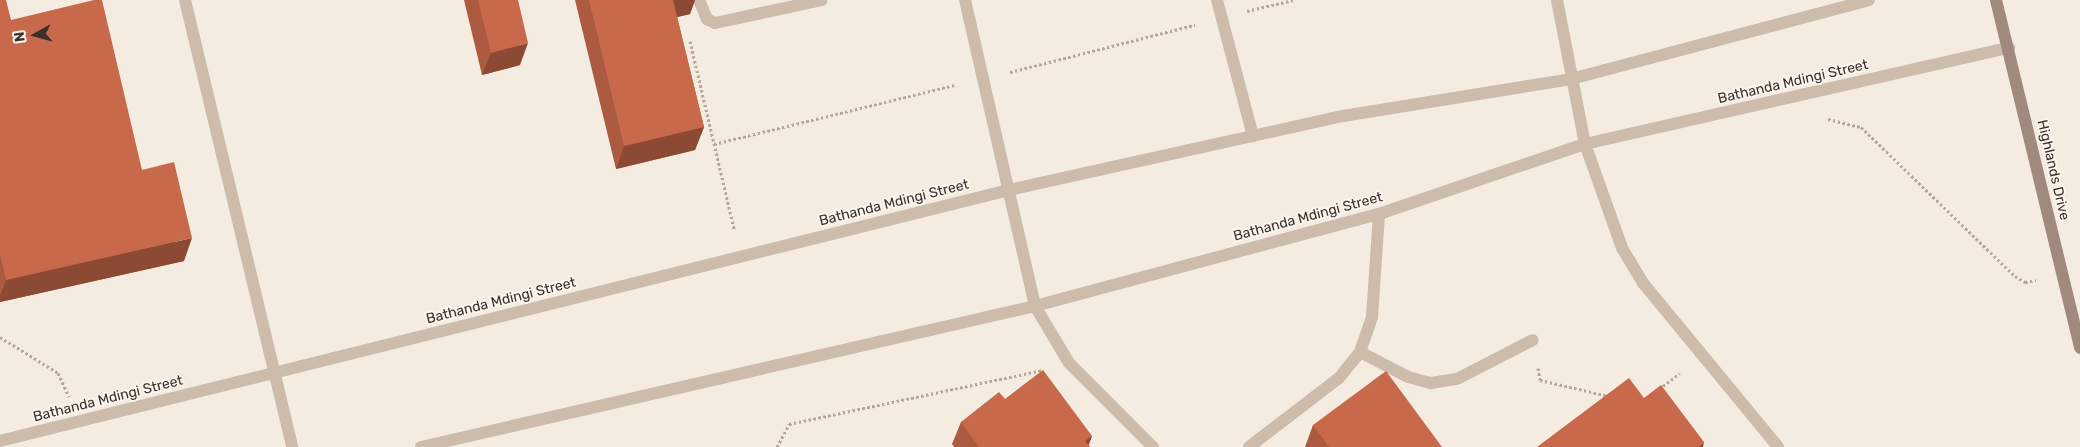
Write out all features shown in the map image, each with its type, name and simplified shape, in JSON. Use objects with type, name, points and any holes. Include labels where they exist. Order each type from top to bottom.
[{"type":"main road","name":"Highlands Drive","points":[[1996,0],[2080,348]]},
{"type":"street","points":[[185,0],[292,447]]},
{"type":"street","points":[[698,0],[707,19],[729,22],[822,0]]},
{"type":"street","points":[[965,0],[1035,306],[1069,363],[1153,447]]},
{"type":"street","points":[[1217,0],[1253,136]]},
{"type":"street","points":[[1557,0],[1585,144],[1622,248],[1643,283],[1778,447]]},
{"type":"street","name":"Bathanda Mdingi Street","points":[[0,441],[1010,190],[1343,116],[1571,79],[1870,0]]},
{"type":"street","name":"Bathanda Mdingi Street","points":[[421,447],[1035,306],[1379,214],[1585,144],[2008,48]]},
{"type":"street","points":[[1249,447],[1339,378],[1360,352],[1372,317],[1379,214]]},
{"type":"street","points":[[1360,352],[1408,378],[1431,383],[1457,380],[1533,340]]},
{"type":"path","points":[[707,19],[688,31],[740,258]]},
{"type":"path","points":[[1820,119],[1861,127],[2016,276],[2025,282],[2036,280]]},
{"type":"path","points":[[0,337],[58,373],[80,421]]},
{"type":"path","points":[[1533,340],[1540,380],[1613,397]]},
{"type":"path","points":[[778,447],[790,424],[974,388],[1069,363]]},
{"type":"path","points":[[1654,393],[1682,371],[1688,379]]},
{"type":"building","points":[[0,0],[6,0],[11,20],[94,0],[102,0],[142,170],[174,162],[192,238],[6,280],[0,254]]},
{"type":"building","points":[[478,0],[518,0],[528,43],[491,53]]},
{"type":"building","points":[[589,0],[673,0],[704,127],[624,146]]},
{"type":"building","points":[[1043,370],[1092,436],[1085,441],[1090,447],[979,447],[961,422],[999,392],[1005,399]]},
{"type":"building","points":[[1386,371],[1442,447],[1329,447],[1313,425]]},
{"type":"building","points":[[1629,378],[1644,398],[1661,385],[1704,442],[1698,447],[1537,447]]}]
